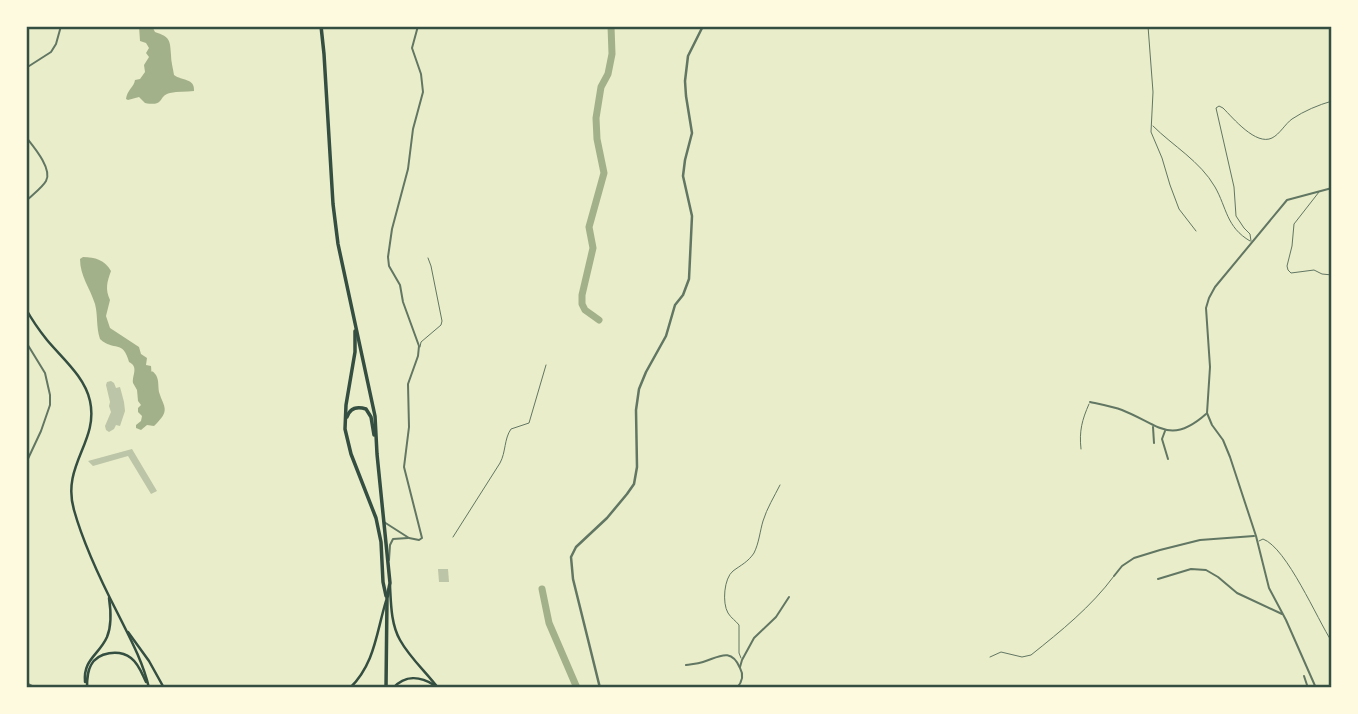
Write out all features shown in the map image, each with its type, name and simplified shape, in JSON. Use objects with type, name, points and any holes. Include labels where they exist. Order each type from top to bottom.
[{"type":"highway","points":[[321,26],[338,244],[374,407],[390,583],[387,598],[386,688]]},
{"type":"highway","points":[[355,321],[355,352],[345,421],[346,438],[376,518],[387,598]]},
{"type":"highway","points":[[345,421],[351,410],[361,407],[368,411],[377,454]]},
{"type":"main road","points":[[26,309],[40,332],[84,385],[90,401],[90,430],[73,472],[71,496],[79,524],[108,595],[142,664],[149,688]]},
{"type":"main road","points":[[390,583],[393,621],[399,639],[438,687]]},
{"type":"main road","points":[[87,688],[87,666],[107,638],[110,628],[108,595]]},
{"type":"main road","points":[[350,688],[368,665],[373,653],[387,598]]},
{"type":"main road","points":[[124,625],[164,688]]},
{"type":"main road","points":[[87,688],[91,664],[102,655],[114,653],[134,660],[149,688]]},
{"type":"main road","points":[[393,688],[403,680],[414,678],[438,687]]},
{"type":"street","points":[[26,68],[51,52],[61,26]]},
{"type":"street","points":[[384,522],[409,538],[421,539],[404,467],[409,427],[408,384],[419,349],[418,340],[403,302],[400,285],[389,266],[388,257],[391,229],[408,169],[413,129],[423,92],[421,74],[412,48],[418,26]]},
{"type":"street","points":[[600,688],[573,579],[571,557],[576,547],[607,518],[634,484],[638,467],[636,410],[639,389],[663,344],[675,305],[683,295],[689,279],[692,216],[683,169],[692,133],[685,80],[688,56],[703,26]]},
{"type":"street","points":[[26,136],[48,173],[46,181],[26,201]]},
{"type":"street","points":[[1316,688],[1269,588],[1230,457],[1207,413],[1210,367],[1206,308],[1215,287],[1287,200],[1332,188]]},
{"type":"street","points":[[26,342],[45,373],[50,401],[41,431],[26,463]]},
{"type":"street","points":[[1090,402],[1119,409],[1153,425],[1175,431],[1193,425],[1207,413]]},
{"type":"street","points":[[1153,425],[1154,443]]},
{"type":"street","points":[[1165,429],[1162,439],[1168,459]]},
{"type":"street","points":[[1114,576],[1134,558],[1160,550],[1200,540],[1255,536]]},
{"type":"street","points":[[388,562],[393,539],[409,538]]},
{"type":"street","points":[[1158,579],[1191,569],[1206,570],[1248,600],[1283,615]]},
{"type":"street","points":[[740,667],[754,638],[776,617],[789,597]]},
{"type":"street","points":[[686,665],[701,663],[721,655],[734,657],[742,677],[737,688]]},
{"type":"street","points":[[1304,676],[1307,688]]},
{"type":"street","points":[[26,683],[36,688]]},
{"type":"lane","points":[[1148,26],[1153,92],[1151,132],[1179,209],[1196,231]]},
{"type":"lane","points":[[1251,241],[1250,234],[1236,216],[1234,187],[1216,108],[1223,108],[1248,132],[1268,139],[1273,138],[1290,120],[1301,113],[1332,101]]},
{"type":"lane","points":[[1151,125],[1201,169],[1215,188],[1231,223],[1251,241]]},
{"type":"lane","points":[[1319,192],[1294,224],[1287,266],[1291,273],[1314,270],[1332,275]]},
{"type":"lane","points":[[419,349],[421,342],[441,325],[442,321],[428,258]]},
{"type":"lane","points":[[453,537],[503,458],[511,429],[529,422],[546,365]]},
{"type":"lane","points":[[1081,449],[1081,424],[1090,402]]},
{"type":"lane","points":[[742,660],[739,653],[739,625],[725,606],[725,594],[731,573],[744,565],[754,553],[767,509],[780,485]]},
{"type":"lane","points":[[1257,542],[1263,539],[1270,542],[1283,558],[1332,642]]},
{"type":"lane","points":[[990,657],[1001,652],[1022,657],[1031,655],[1086,609],[1114,576]]},
{"type":"shaded area","points":[[139,26],[152,26],[155,32],[168,40],[174,75],[190,82],[194,91],[166,94],[156,104],[145,103],[139,97],[126,99],[135,80],[140,79],[145,72],[144,65],[149,57],[146,53],[149,48],[146,43],[140,41]]},
{"type":"shaded area","points":[[83,257],[99,260],[111,271],[107,286],[110,300],[106,316],[110,328],[139,347],[141,354],[147,358],[146,365],[151,366],[151,372],[157,377],[165,409],[163,416],[154,426],[147,425],[141,430],[136,428],[142,416],[138,412],[141,405],[133,383],[134,366],[121,348],[100,339],[95,304],[82,271],[80,259]]},
{"type":"building","points":[[111,381],[116,388],[120,387],[125,411],[120,426],[116,425],[109,432],[105,426],[111,412],[106,385]]},
{"type":"building","points":[[132,449],[157,491],[151,494],[128,456],[93,466],[88,461]]},
{"type":"building","points":[[438,569],[448,569],[449,582],[439,582]]},
{"type":"waterway","points":[[599,320],[585,310],[582,295],[593,248],[589,227],[604,173],[596,118],[601,87],[608,74],[612,54],[611,26]]},
{"type":"waterway","points":[[542,589],[549,623],[577,688]]}]
